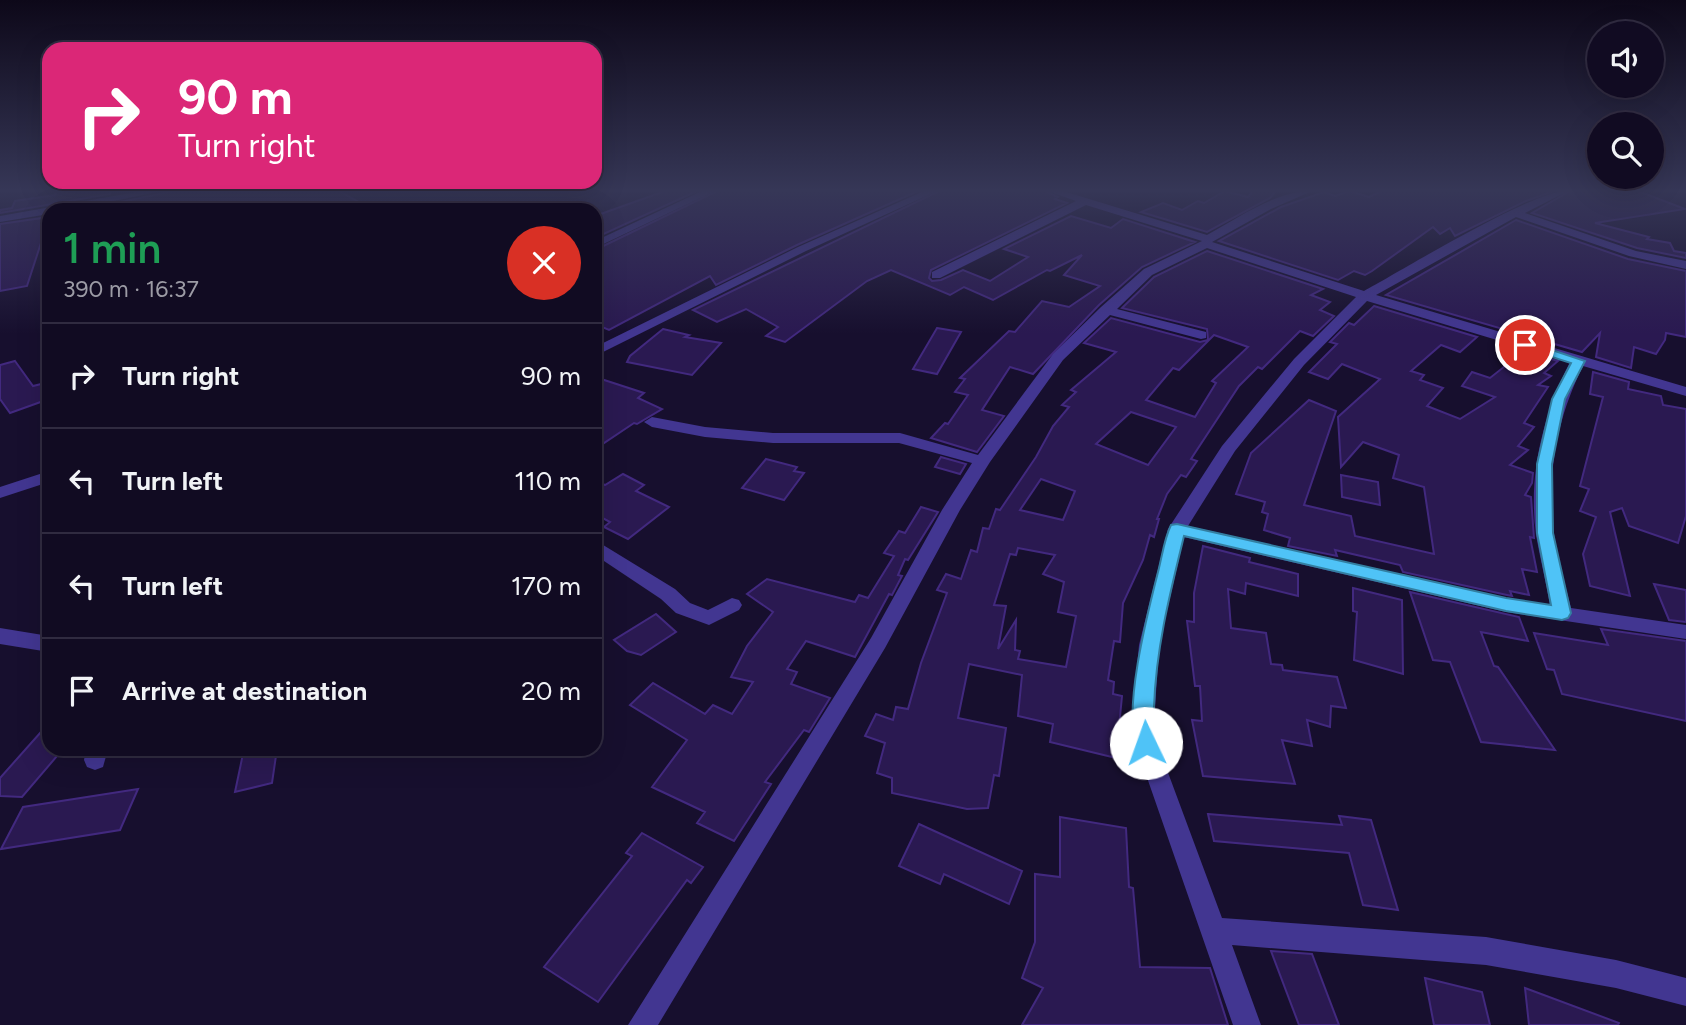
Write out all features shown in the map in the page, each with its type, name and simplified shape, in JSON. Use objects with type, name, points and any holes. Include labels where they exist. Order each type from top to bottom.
[{"type":"street","points":[[602,349],[825,239]]},
{"type":"street","points":[[936,275],[1008,239]]},
{"type":"street","points":[[1198,239],[1365,296],[1686,392]]},
{"type":"street","points":[[642,1025],[878,643],[951,510],[982,461],[1058,357],[1106,310],[1147,272],[1213,239]]},
{"type":"street","points":[[1247,1025],[1146,743],[1144,709],[1149,645],[1177,529],[1236,439],[1299,362],[1365,296],[1468,239]]},
{"type":"street","points":[[1589,239],[1633,254],[1686,265]]},
{"type":"street","points":[[1106,310],[1201,335]]},
{"type":"street","points":[[1562,613],[1545,533],[1545,464],[1559,399],[1578,361]]},
{"type":"street","points":[[652,422],[705,432],[773,438],[900,438],[919,441],[982,461]]},
{"type":"street","points":[[0,493],[42,478]]},
{"type":"street","points":[[1177,529],[1506,605],[1686,632]]},
{"type":"street","points":[[602,550],[668,594],[682,608],[709,618],[732,605]]},
{"type":"street","points":[[0,636],[42,643]]},
{"type":"street","points":[[1211,930],[1486,951],[1616,974],[1686,992]]},
{"type":"building","points":[[0,239],[42,239],[42,251],[40,246],[27,286],[0,291]]},
{"type":"building","points":[[618,239],[811,239],[716,285],[710,276],[609,330],[602,327],[602,247]]},
{"type":"building","points":[[840,239],[994,239],[931,270],[929,278],[932,281],[963,270],[990,281],[1028,257],[1004,249],[1025,239],[1185,239],[1195,242],[1142,267],[1099,305],[1033,374],[1010,367],[982,410],[1004,416],[977,452],[931,438],[945,423],[948,424],[968,395],[955,392],[965,379],[960,378],[1009,331],[1015,332],[1042,301],[1069,307],[1100,286],[1064,275],[1082,255],[1050,271],[1047,270],[993,300],[964,287],[950,295],[891,270],[867,281],[785,342],[766,336],[778,327],[746,309],[717,322],[693,310]]},
{"type":"building","points":[[1223,239],[1417,239],[1365,275],[1354,271],[1338,280],[1219,241]]},
{"type":"building","points":[[1483,239],[1570,239],[1628,259],[1686,271],[1686,337],[1666,333],[1665,340],[1656,354],[1634,347],[1631,368],[1596,357],[1600,333],[1582,352],[1386,295]]},
{"type":"building","points":[[1610,239],[1647,239],[1670,243],[1674,251],[1686,253],[1686,258],[1637,248]]},
{"type":"building","points":[[1207,251],[1323,289],[1311,295],[1330,302],[1320,310],[1334,316],[1313,336],[1300,331],[1262,369],[1258,367],[1239,386],[1191,459],[1197,461],[1186,477],[1181,475],[1167,494],[1157,519],[1154,537],[1150,535],[1143,560],[1123,603],[1120,642],[1114,641],[1108,680],[1114,682],[1113,694],[1122,696],[1116,758],[1050,742],[1053,724],[1018,716],[1022,675],[969,664],[958,718],[1006,728],[999,776],[994,775],[988,808],[967,809],[892,793],[892,778],[877,773],[885,743],[865,736],[876,714],[893,720],[896,707],[908,709],[921,663],[947,593],[937,590],[946,574],[961,579],[971,550],[977,552],[983,528],[989,529],[996,509],[1000,510],[1036,457],[1053,426],[1069,407],[1062,405],[1076,392],[1071,390],[1116,352],[1084,343],[1111,318],[1200,342],[1208,340],[1207,329],[1122,308],[1154,277]],"holes":[[[1214,335],[1248,347],[1212,381],[1216,383],[1195,417],[1146,400],[1173,368],[1179,370]],[[1131,412],[1176,427],[1148,465],[1096,444]],[[1041,479],[1075,491],[1063,520],[1020,510]],[[1018,548],[1055,555],[1043,574],[1064,582],[1058,612],[1076,616],[1066,667],[1018,659],[1020,651],[1015,650],[1016,620],[998,649],[1006,606],[994,605],[1010,554],[1016,555]]]},
{"type":"building","points":[[1374,306],[1477,337],[1460,352],[1441,345],[1411,371],[1424,375],[1420,380],[1443,388],[1427,406],[1460,419],[1495,397],[1462,386],[1472,372],[1490,378],[1524,351],[1558,361],[1544,373],[1551,376],[1538,385],[1548,387],[1524,423],[1534,427],[1518,446],[1528,450],[1510,465],[1533,473],[1532,483],[1525,495],[1531,497],[1534,538],[1530,537],[1537,572],[1522,569],[1529,595],[1510,591],[1512,596],[1403,572],[1400,565],[1335,550],[1337,556],[1288,546],[1290,538],[1264,530],[1268,514],[1262,512],[1265,502],[1236,494],[1251,453],[1309,400],[1336,411],[1304,505],[1351,516],[1355,536],[1434,554],[1424,487],[1393,478],[1399,455],[1363,442],[1341,467],[1338,417],[1380,379],[1342,364],[1328,379],[1309,372],[1337,344],[1330,342],[1349,323],[1354,325]]},
{"type":"building","points":[[937,328],[961,332],[937,374],[913,369]]},
{"type":"building","points":[[663,329],[689,335],[685,337],[721,343],[692,375],[627,362],[630,356]]},
{"type":"building","points":[[15,361],[33,386],[42,384],[42,402],[10,413],[0,399],[0,365]]},
{"type":"building","points":[[1593,372],[1629,382],[1628,389],[1661,396],[1663,405],[1686,409],[1686,516],[1678,543],[1629,526],[1622,508],[1610,512],[1630,596],[1590,586],[1583,554],[1596,517],[1580,511],[1589,489],[1580,486],[1603,397],[1590,394]]},
{"type":"building","points":[[602,379],[644,393],[638,398],[662,409],[637,424],[634,423],[604,443]]},
{"type":"building","points":[[941,457],[966,464],[960,474],[935,467]]},
{"type":"building","points":[[766,459],[797,467],[794,471],[804,473],[784,500],[742,488]]},
{"type":"building","points":[[623,474],[644,485],[636,491],[669,507],[628,539],[604,527],[610,522],[602,518],[602,483],[605,485]]},
{"type":"building","points":[[1341,475],[1378,482],[1380,505],[1342,497]]},
{"type":"building","points":[[921,507],[938,512],[908,560],[905,559],[898,575],[902,576],[892,595],[889,594],[855,657],[806,641],[787,669],[797,672],[791,684],[830,698],[809,732],[804,730],[765,782],[771,784],[734,841],[697,823],[705,812],[652,787],[687,740],[630,705],[653,683],[705,714],[713,705],[732,714],[753,682],[731,677],[747,646],[773,612],[747,594],[767,579],[855,602],[859,595],[868,598],[894,556],[884,553],[899,531],[905,533]]},
{"type":"building","points":[[1203,546],[1250,558],[1249,562],[1298,574],[1298,596],[1246,583],[1245,594],[1228,589],[1231,628],[1266,633],[1271,664],[1282,665],[1283,670],[1337,677],[1346,708],[1331,706],[1330,727],[1307,720],[1312,746],[1282,740],[1295,784],[1203,776],[1192,720],[1202,721],[1200,686],[1195,686],[1187,621],[1194,622],[1194,593]]},
{"type":"building","points":[[1654,584],[1686,590],[1686,622],[1669,620]]},
{"type":"building","points":[[1353,588],[1402,600],[1403,674],[1354,660],[1357,612],[1353,611]]},
{"type":"building","points":[[1410,592],[1519,617],[1528,641],[1481,632],[1494,666],[1498,667],[1555,750],[1481,742],[1450,662],[1433,660]]},
{"type":"building","points":[[656,614],[676,632],[641,655],[627,651],[614,640]]},
{"type":"building","points":[[1601,629],[1686,641],[1686,721],[1562,694],[1554,670],[1547,669],[1534,633],[1608,645]]},
{"type":"building","points":[[42,731],[42,756],[57,756],[22,797],[0,796],[0,778]]},
{"type":"building","points":[[243,756],[276,756],[272,783],[235,792]]},
{"type":"building","points":[[138,789],[120,830],[1,849],[23,807]]},
{"type":"building","points":[[1208,814],[1342,825],[1339,816],[1371,820],[1398,910],[1363,905],[1349,853],[1214,841]]},
{"type":"building","points":[[1060,817],[1126,828],[1129,887],[1133,888],[1140,967],[1210,968],[1228,1025],[1022,1025],[1043,988],[1022,978],[1035,942],[1035,874],[1060,877]]},
{"type":"building","points":[[919,824],[1022,871],[1009,904],[944,874],[940,884],[899,866]]},
{"type":"building","points":[[642,833],[703,867],[691,883],[687,880],[598,1002],[544,967],[632,856],[626,853]]},
{"type":"building","points":[[1271,951],[1312,954],[1339,1025],[1299,1025]]},
{"type":"building","points":[[1425,978],[1482,992],[1490,1025],[1434,1025]]},
{"type":"building","points":[[1525,988],[1619,1023],[1529,1025]]},
{"type":"route","points":[[1146,743],[1144,709],[1149,645],[1177,529],[1506,605],[1562,613],[1545,533],[1545,464],[1559,399],[1578,361],[1525,345]]}]
